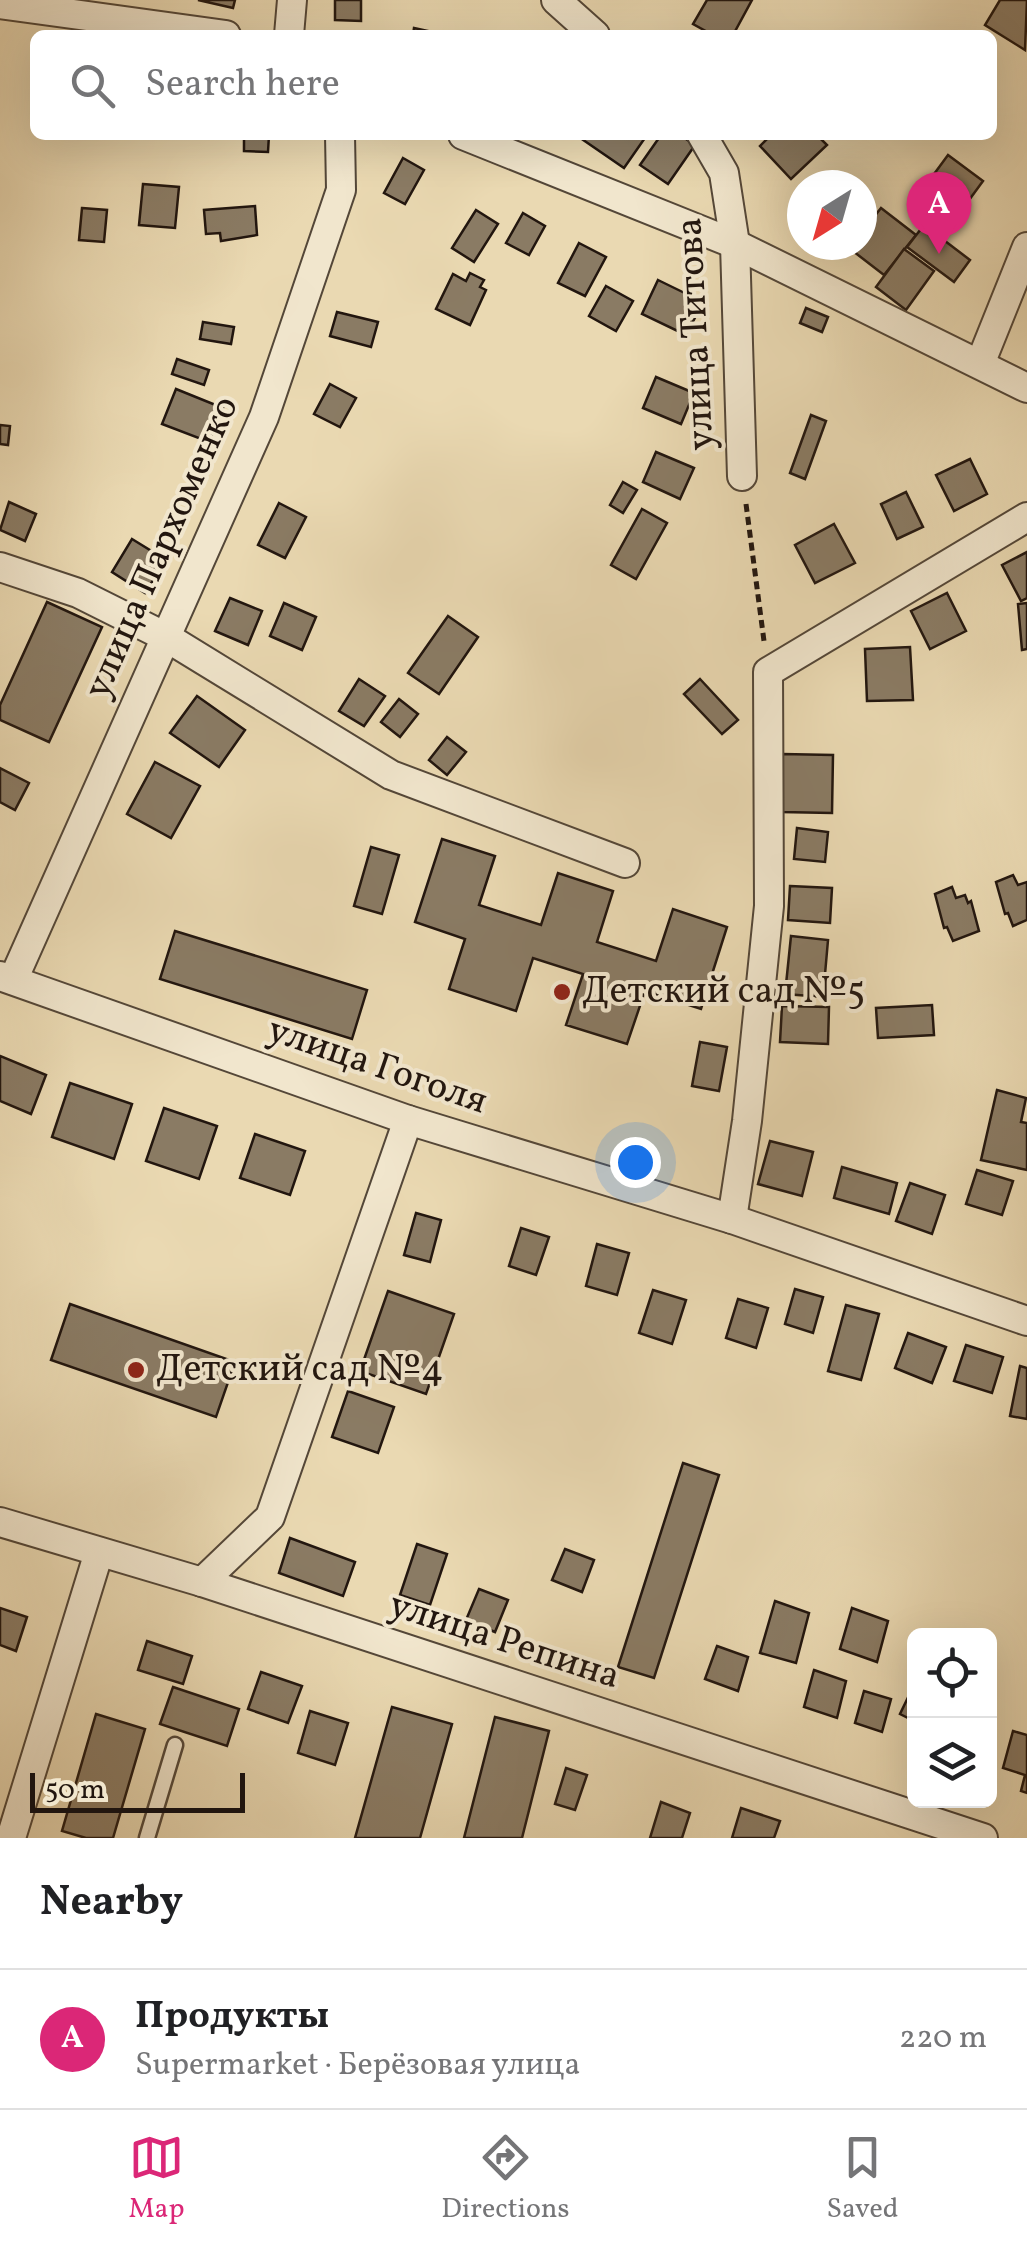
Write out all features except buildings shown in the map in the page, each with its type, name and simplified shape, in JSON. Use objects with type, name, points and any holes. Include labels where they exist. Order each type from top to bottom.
[{"type":"street","points":[[289,30],[292,0]]},
{"type":"street","points":[[556,0],[589,30]]},
{"type":"street","points":[[0,4],[190,30]]},
{"type":"street","name":"улица Пархоменко","points":[[6,978],[264,418],[341,190],[340,140]]},
{"type":"street","points":[[475,140],[735,244],[1027,388]]},
{"type":"street","name":"улица Титова","points":[[705,140],[724,173],[735,244],[742,476]]},
{"type":"street","points":[[980,364],[1027,247]]},
{"type":"street","points":[[732,1219],[747,1122],[769,906],[768,672],[1027,516]]},
{"type":"street","points":[[0,567],[78,593],[166,636],[391,775],[625,863]]},
{"type":"street","name":"улица Гоголя","points":[[6,978],[408,1120],[732,1219],[1027,1321]]},
{"type":"street","points":[[202,1582],[270,1517],[408,1120]]},
{"type":"street","name":"улица Репина","points":[[0,1522],[202,1582],[982,1838]]},
{"type":"street","points":[[17,1836],[99,1552]]},
{"type":"lane","points":[[146,1838],[175,1746]]},
{"type":"path","points":[[742,476],[768,672]]},
{"type":"place","name":"Продукты","points":[[939,254]]},
{"type":"place","name":"Детский сад №5","points":[[562,992]]},
{"type":"place","name":"Детский сад №4","points":[[136,1370]]}]
